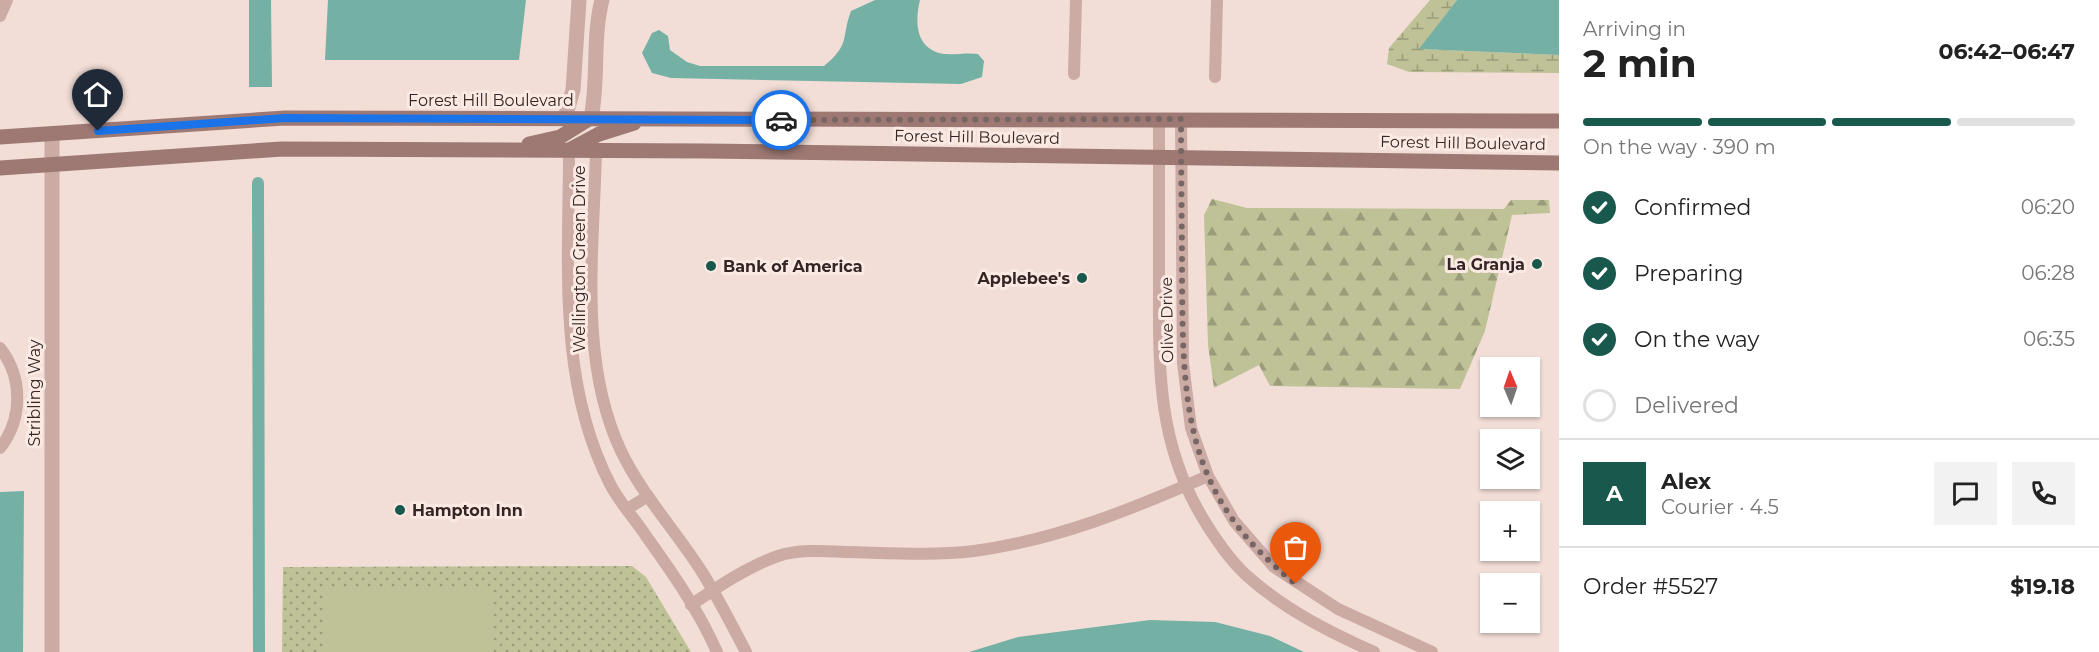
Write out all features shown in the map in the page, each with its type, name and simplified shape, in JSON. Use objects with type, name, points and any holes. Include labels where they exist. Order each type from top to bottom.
[{"type":"main road","name":"Forest Hill Boulevard","points":[[0,137],[285,118],[1181,119],[1559,122]]},
{"type":"main road","points":[[500,150],[560,137],[591,118]]},
{"type":"main road","points":[[569,150],[599,134],[649,119]]},
{"type":"main road","name":"Forest Hill Boulevard","points":[[0,168],[282,149],[1159,156],[1559,163]]},
{"type":"street","points":[[0,16],[7,0]]},
{"type":"street","points":[[565,118],[573,90],[579,0]]},
{"type":"street","points":[[591,118],[596,94],[596,30],[602,0]]},
{"type":"street","points":[[1074,74],[1076,0]]},
{"type":"street","points":[[1215,76],[1217,0]]},
{"type":"street","name":"Olive Drive","points":[[1159,119],[1159,376],[1169,438],[1185,486],[1210,531],[1244,573],[1282,604],[1304,618],[1374,652]]},
{"type":"street","name":"Olive Drive","points":[[1181,119],[1186,393],[1191,428],[1208,476],[1234,521],[1274,567],[1296,584],[1338,609],[1432,652]]},
{"type":"street","name":"Stribling Way","points":[[52,134],[52,652]]},
{"type":"street","name":"Wellington Green Drive","points":[[569,150],[572,365],[580,406],[610,486],[691,605],[717,652]]},
{"type":"street","name":"Wellington Green Drive","points":[[596,150],[593,290],[595,356],[612,429],[621,452],[712,591],[746,652]]},
{"type":"street","points":[[0,348],[15,378],[17,405],[12,429],[0,448]]},
{"type":"street","points":[[691,605],[743,572],[780,555],[830,551],[940,554],[1011,545],[1059,534],[1119,514],[1208,476]]},
{"type":"street","points":[[627,509],[648,496]]},
{"type":"green space","points":[[1430,0],[1457,0],[1420,49],[1559,55],[1559,73],[1409,72],[1387,64],[1389,48]]},
{"type":"green space","points":[[1212,199],[1247,208],[1504,209],[1511,200],[1549,200],[1550,213],[1512,215],[1485,331],[1460,389],[1270,386],[1259,365],[1214,388],[1208,345],[1204,215]]},
{"type":"green space","points":[[632,566],[646,577],[691,652],[282,652],[283,567]]},
{"type":"green space","points":[[324,588],[491,589],[491,652],[324,652]]},
{"type":"water","points":[[249,0],[271,0],[272,87],[249,87]]},
{"type":"water","points":[[328,0],[526,0],[519,60],[325,60]]},
{"type":"water","points":[[875,0],[920,0],[917,24],[925,45],[943,54],[978,54],[984,61],[982,77],[961,84],[671,78],[652,73],[642,53],[652,33],[659,30],[668,36],[670,50],[687,62],[700,66],[824,66],[842,46],[851,11]]},
{"type":"water","points":[[1457,0],[1559,0],[1559,55],[1419,49]]},
{"type":"water","points":[[24,491],[23,652],[0,652],[0,492]]},
{"type":"water","points":[[1150,620],[1215,622],[1270,636],[1304,652],[969,652],[1018,637]]},
{"type":"waterway","points":[[258,183],[259,652]]},
{"type":"way so far","points":[[781,120],[1181,119],[1183,363],[1186,403],[1191,428],[1208,476],[1234,521],[1260,553],[1296,584]]},
{"type":"place","name":"La Granja","points":[[1537,264]]},
{"type":"place","name":"Bank of America","points":[[711,266]]},
{"type":"place","name":"Applebee's","points":[[1082,278]]},
{"type":"place","name":"Hampton Inn","points":[[400,510]]},
{"type":"route","points":[[98,131],[285,118],[781,120]]}]
